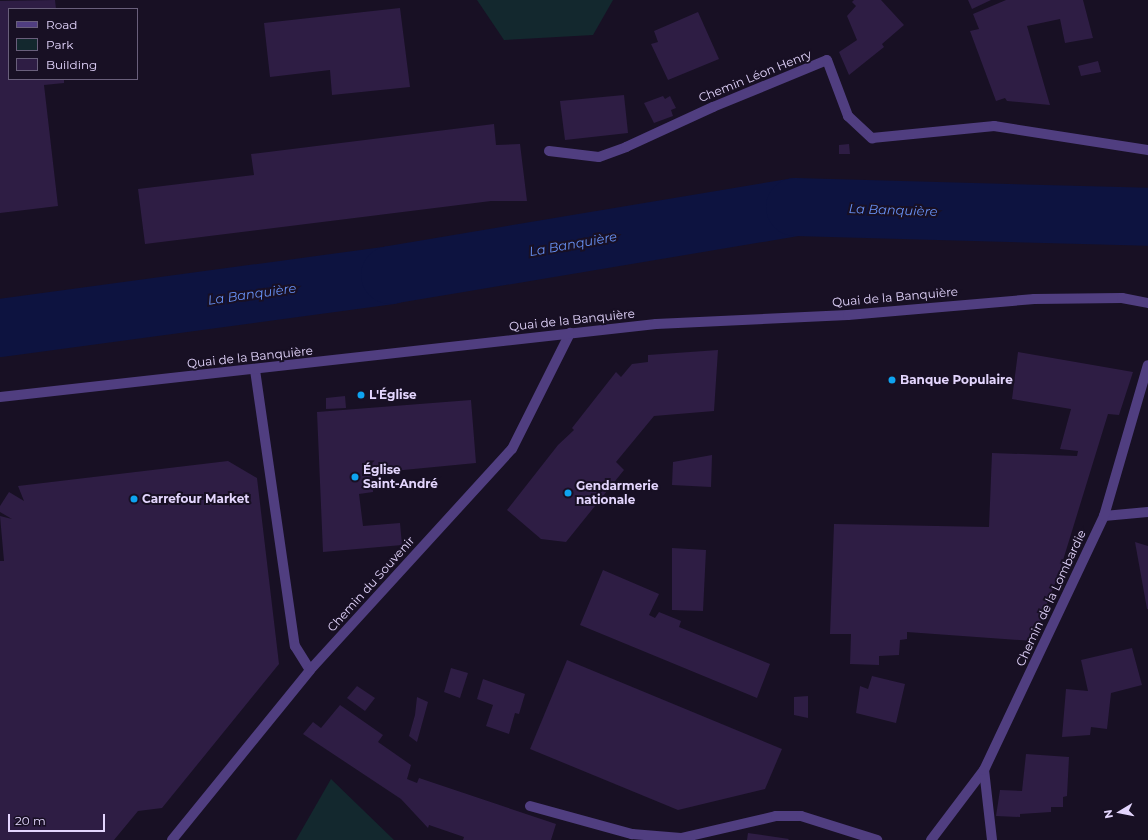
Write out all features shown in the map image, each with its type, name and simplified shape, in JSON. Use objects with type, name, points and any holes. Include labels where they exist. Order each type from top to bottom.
[{"type":"street","name":"Chemin Léon Henry","points":[[549,151],[599,157],[626,147],[713,107],[827,60],[848,116],[872,138],[994,126],[1148,150]]},
{"type":"street","name":"Quai de la Banquière","points":[[0,397],[256,370],[656,324],[848,315],[1034,299],[1122,298],[1148,303]]},
{"type":"street","name":"Chemin du Souvenir","points":[[172,840],[310,670],[512,449],[570,333]]},
{"type":"street","name":"Chemin de la Lombardie","points":[[931,840],[984,770],[1104,516],[1148,365]]},
{"type":"street","points":[[256,370],[295,646],[310,670]]},
{"type":"street","points":[[1104,516],[1148,512]]},
{"type":"street","points":[[984,770],[992,840]]},
{"type":"street","points":[[530,806],[632,834],[681,838],[776,816],[801,816],[877,840]]},
{"type":"green space","points":[[477,0],[613,0],[593,35],[504,40]]},
{"type":"green space","points":[[331,779],[394,840],[296,840]]},
{"type":"building","points":[[55,0],[56,8],[8,8],[8,80],[64,80],[64,83],[44,85],[58,206],[0,213],[0,1]]},
{"type":"building","points":[[854,0],[881,0],[904,25],[882,44],[884,47],[849,75],[839,52],[857,40],[847,16],[856,6],[852,2]]},
{"type":"building","points":[[968,0],[991,0],[972,9]]},
{"type":"building","points":[[1006,0],[1083,0],[1093,38],[1065,43],[1060,19],[1027,26],[1050,105],[1007,101],[1005,98],[996,101],[970,31],[979,29],[973,14]]},
{"type":"building","points":[[400,8],[410,87],[332,95],[330,70],[270,77],[264,23]]},
{"type":"building","points":[[698,12],[719,59],[668,80],[651,44],[658,42],[654,31]]},
{"type":"building","points":[[1098,61],[1101,72],[1081,76],[1078,66]]},
{"type":"building","points":[[624,95],[628,133],[565,140],[560,101]]},
{"type":"building","points":[[663,96],[665,99],[670,96],[676,108],[671,110],[673,116],[654,123],[644,103]]},
{"type":"building","points":[[494,124],[496,145],[520,144],[527,201],[491,201],[145,244],[138,189],[254,175],[251,154]]},
{"type":"building","points":[[849,144],[850,154],[839,154],[839,145]]},
{"type":"building","points":[[718,350],[714,411],[654,416],[616,462],[624,470],[566,542],[541,539],[507,510],[558,445],[574,430],[572,428],[616,372],[621,377],[632,364],[648,362],[648,355]]},
{"type":"building","points":[[1018,352],[1133,372],[1119,415],[1108,414],[1060,570],[1033,641],[907,632],[907,639],[900,640],[899,655],[879,656],[879,665],[850,664],[851,634],[830,634],[834,524],[989,527],[992,453],[1077,456],[1078,451],[1060,449],[1071,409],[1012,399]]},
{"type":"building","points":[[345,396],[346,408],[326,409],[326,398]]},
{"type":"building","name":"Église Saint-André","points":[[471,400],[476,463],[372,473],[373,492],[359,494],[363,526],[400,523],[402,545],[323,552],[317,412]]},
{"type":"building","points":[[712,455],[711,487],[672,485],[673,462]]},
{"type":"building","points":[[228,461],[257,478],[279,664],[162,808],[138,811],[114,840],[0,840],[0,561],[4,561],[0,516],[12,519],[0,512],[0,506],[9,492],[24,501],[18,486]]},
{"type":"building","points":[[1135,542],[1148,546],[1148,609],[1147,609]]},
{"type":"building","points":[[672,548],[706,550],[703,611],[672,610]]},
{"type":"building","points":[[603,570],[659,594],[649,615],[655,618],[659,612],[681,621],[679,627],[770,664],[757,698],[580,625]]},
{"type":"building","points":[[1132,648],[1142,685],[1111,693],[1107,729],[1091,727],[1090,735],[1062,737],[1066,689],[1088,691],[1081,660]]},
{"type":"building","points":[[567,660],[782,749],[765,789],[678,810],[530,749]]},
{"type":"building","points":[[451,668],[468,673],[460,698],[444,692]]},
{"type":"building","points":[[872,676],[905,684],[896,723],[856,713],[860,686],[868,689]]},
{"type":"building","points":[[483,679],[525,694],[519,714],[515,713],[509,734],[486,726],[493,705],[477,699]]},
{"type":"building","points":[[357,686],[375,698],[365,711],[347,698]]},
{"type":"building","points":[[808,696],[808,718],[794,715],[794,697]]},
{"type":"building","points":[[417,697],[428,702],[417,742],[409,736],[415,715]]},
{"type":"building","points":[[340,705],[383,735],[378,742],[411,765],[407,779],[417,783],[419,778],[556,824],[551,840],[463,840],[464,837],[429,825],[428,828],[401,799],[303,734],[313,722],[321,728]]},
{"type":"building","points":[[1026,754],[1069,757],[1067,796],[1063,797],[1063,807],[1051,807],[1051,812],[1020,814],[1020,817],[996,816],[1000,790],[1022,791]]},
{"type":"building","points":[[748,833],[789,839],[747,840]]},
{"type":"waterway","name":"La Banquière","points":[[0,328],[390,275],[795,207],[1148,217]]},
{"type":"place","name":"Banque Populaire","points":[[892,380]]},
{"type":"place","name":"L'Église","points":[[361,395]]},
{"type":"place","name":"Église Saint-André","points":[[355,477]]},
{"type":"place","name":"Gendarmerie nationale","points":[[568,493]]},
{"type":"place","name":"Carrefour Market","points":[[134,499]]}]
